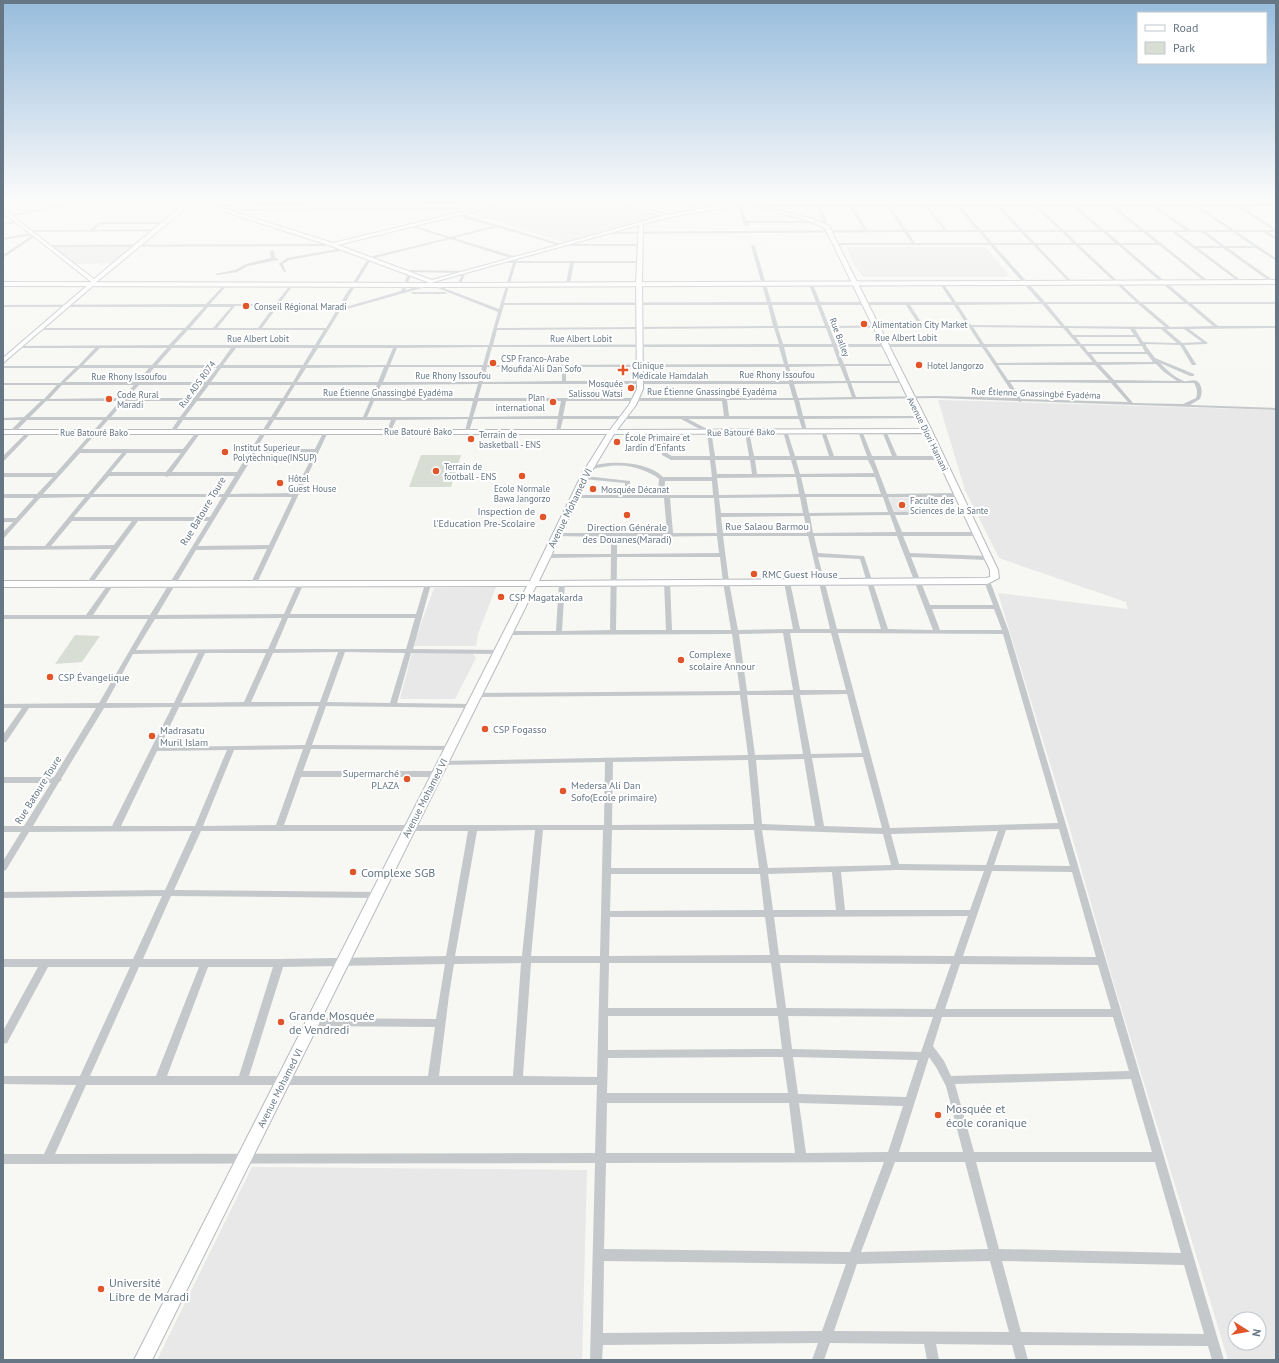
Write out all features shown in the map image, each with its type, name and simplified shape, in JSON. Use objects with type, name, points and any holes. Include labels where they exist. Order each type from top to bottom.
[{"type":"highway","points":[[1162,282],[1274,281]]},
{"type":"highway","points":[[3,283],[1274,281]]},
{"type":"highway","points":[[228,283],[355,283]]},
{"type":"street","points":[[70,264],[95,284]]},
{"type":"street","points":[[3,361],[119,264]]},
{"type":"street","points":[[217,274],[236,271],[254,264]]},
{"type":"street","points":[[282,264],[285,271]]},
{"type":"street","name":"Rue Batoure Toure","points":[[3,868],[58,780],[131,652],[282,400],[305,366],[367,264]]},
{"type":"street","points":[[385,264],[408,272],[451,293],[500,311]]},
{"type":"street","points":[[3,306],[277,305],[340,308],[403,293],[493,264]]},
{"type":"street","points":[[467,431],[513,264]]},
{"type":"street","points":[[568,283],[572,264]]},
{"type":"street","name":"Avenue Mohamed VI","points":[[143,1360],[376,894],[548,556],[575,496],[611,431],[624,418],[637,399],[640,389],[640,264]]},
{"type":"street","points":[[758,264],[805,431]]},
{"type":"street","name":"Avenue Diori Hamani","points":[[846,264],[920,417],[928,430],[995,574],[995,578],[987,581]]},
{"type":"street","points":[[1010,264],[1132,404]]},
{"type":"street","points":[[1053,264],[1070,282]]},
{"type":"street","points":[[1097,264],[1140,304],[1169,328]]},
{"type":"street","points":[[1141,264],[1216,328]]},
{"type":"street","points":[[1184,264],[1206,281]]},
{"type":"street","points":[[1217,264],[1240,281]]},
{"type":"street","points":[[1248,264],[1274,281]]},
{"type":"street","points":[[426,293],[436,271]]},
{"type":"street","points":[[408,272],[465,272]]},
{"type":"street","points":[[403,293],[408,272]]},
{"type":"street","points":[[461,283],[465,272]]},
{"type":"street","name":"Rue Balley","points":[[810,282],[855,399]]},
{"type":"street","points":[[940,282],[1020,401]]},
{"type":"street","points":[[3,536],[228,283]]},
{"type":"street","points":[[259,329],[292,284]]},
{"type":"street","points":[[403,293],[451,293]]},
{"type":"street","points":[[502,304],[1276,304]]},
{"type":"street","points":[[908,304],[922,327]]},
{"type":"street","points":[[214,329],[234,305]]},
{"type":"street","points":[[1168,308],[1193,308]]},
{"type":"street","points":[[1146,309],[1153,309]]},
{"type":"street","points":[[496,329],[971,326],[1132,328],[1276,327]]},
{"type":"street","points":[[1132,328],[1155,361],[1169,374],[1183,381]]},
{"type":"street","points":[[1162,328],[1181,344],[1194,364]]},
{"type":"street","name":"Rue Albert Lobit","points":[[19,347],[1079,345],[1206,343],[1185,328]]},
{"type":"street","points":[[41,329],[327,329]]},
{"type":"street","points":[[1072,336],[1137,336]]},
{"type":"street","name":"Rue ADS R074","points":[[172,432],[235,346]]},
{"type":"street","points":[[364,419],[396,346]]},
{"type":"street","points":[[12,432],[99,347]]},
{"type":"street","points":[[1087,353],[1150,353]]},
{"type":"street","points":[[995,364],[1096,364],[1155,361],[1192,375]]},
{"type":"street","points":[[3,367],[895,365]]},
{"type":"street","points":[[564,366],[564,383]]},
{"type":"street","points":[[1007,381],[1195,382],[1200,391],[1198,399],[1192,403],[1174,406]]},
{"type":"street","name":"Rue Rhony Issoufou","points":[[3,384],[903,382]]},
{"type":"street","name":"Rue Étienne Gnassingbé Eyadéma","points":[[3,400],[855,399],[911,397],[1276,409]]},
{"type":"street","points":[[558,431],[564,399]]},
{"type":"street","points":[[724,399],[727,418]]},
{"type":"street","points":[[3,419],[920,417]]},
{"type":"street","points":[[683,418],[709,432],[713,458],[722,555],[735,631],[752,757],[758,827],[801,1157]]},
{"type":"street","points":[[389,431],[394,419]]},
{"type":"street","name":"Rue Batouré Bako","points":[[3,432],[611,431],[663,433],[928,430]]},
{"type":"street","points":[[785,431],[798,475],[810,535],[834,631],[896,867]]},
{"type":"street","points":[[823,431],[832,458]]},
{"type":"street","points":[[860,431],[937,631]]},
{"type":"street","points":[[884,431],[895,458]]},
{"type":"street","points":[[3,459],[30,432]]},
{"type":"street","points":[[167,474],[199,432]]},
{"type":"street","points":[[253,585],[315,451],[326,432]]},
{"type":"street","points":[[747,432],[755,475]]},
{"type":"street","points":[[663,433],[665,454],[667,457],[941,458]]},
{"type":"street","points":[[78,451],[184,451]]},
{"type":"street","points":[[47,547],[126,451]]},
{"type":"street","points":[[252,451],[315,451]]},
{"type":"street","points":[[3,452],[11,452]]},
{"type":"street","points":[[590,468],[612,463],[633,464],[657,475],[662,479],[755,475],[877,475]]},
{"type":"street","points":[[107,474],[238,474]]},
{"type":"street","points":[[3,475],[57,475]]},
{"type":"street","points":[[585,478],[628,482],[628,496]]},
{"type":"street","points":[[662,479],[670,534]]},
{"type":"street","points":[[3,496],[295,495]]},
{"type":"street","points":[[575,496],[958,495]]},
{"type":"street","points":[[718,515],[966,513]]},
{"type":"street","points":[[70,519],[211,519]]},
{"type":"street","points":[[89,584],[136,519]]},
{"type":"street","points":[[3,520],[17,520]]},
{"type":"street","points":[[613,632],[614,534]]},
{"type":"street","name":"Rue Salaou Barmou","points":[[557,535],[976,534]]},
{"type":"street","points":[[3,548],[116,547]]},
{"type":"street","points":[[194,548],[270,547]]},
{"type":"street","points":[[548,556],[722,555]]},
{"type":"street","points":[[815,555],[862,557],[885,631]]},
{"type":"street","points":[[907,555],[987,558]]},
{"type":"street","points":[[3,584],[300,585],[562,582],[987,581],[1006,632],[1061,826],[1218,1360]]},
{"type":"street","points":[[559,633],[562,582]]},
{"type":"street","points":[[667,582],[669,632]]},
{"type":"street","points":[[787,582],[797,631]]},
{"type":"street","points":[[88,617],[111,584]]},
{"type":"street","points":[[393,705],[428,584]]},
{"type":"street","points":[[246,705],[300,585]]},
{"type":"street","points":[[928,607],[996,607]]},
{"type":"street","points":[[3,617],[419,616]]},
{"type":"street","points":[[508,633],[735,631],[1006,632]]},
{"type":"street","points":[[786,631],[820,829]]},
{"type":"street","points":[[279,828],[342,650]]},
{"type":"street","points":[[131,652],[342,650],[498,652]]},
{"type":"street","points":[[115,829],[203,651]]},
{"type":"street","points":[[477,694],[850,692]]},
{"type":"street","points":[[3,706],[323,704],[471,706]]},
{"type":"street","points":[[3,740],[27,706]]},
{"type":"street","points":[[155,749],[308,747],[450,748]]},
{"type":"street","points":[[47,1159],[198,828],[231,749]]},
{"type":"street","points":[[442,763],[866,756]]},
{"type":"street","points":[[596,1360],[606,960],[609,760]]},
{"type":"street","points":[[298,774],[437,774]]},
{"type":"street","points":[[3,780],[58,780]]},
{"type":"street","points":[[3,829],[758,827],[886,831],[1061,826]]},
{"type":"street","points":[[433,1080],[440,1023],[474,828]]},
{"type":"street","points":[[518,1081],[526,960],[539,828]]},
{"type":"street","points":[[818,1360],[892,1157],[939,1012],[1003,828]]},
{"type":"street","points":[[607,871],[764,871],[896,867],[1074,869]]},
{"type":"street","points":[[836,869],[841,913]]},
{"type":"street","points":[[3,895],[168,893],[376,894]]},
{"type":"street","points":[[606,914],[974,913]]},
{"type":"street","points":[[3,963],[279,963],[451,960],[775,959],[1101,961]]},
{"type":"street","points":[[3,1040],[45,963]]},
{"type":"street","points":[[160,1080],[204,963]]},
{"type":"street","points":[[243,1080],[279,963]]},
{"type":"street","points":[[604,1012],[1116,1013]]},
{"type":"street","points":[[312,1022],[440,1023]]},
{"type":"street","points":[[603,1054],[926,1051]]},
{"type":"street","points":[[926,1051],[948,1080],[970,1157],[1022,1360]]},
{"type":"street","points":[[948,1080],[1134,1075]]},
{"type":"street","points":[[3,1080],[602,1081]]},
{"type":"street","points":[[602,1098],[793,1098],[910,1102]]},
{"type":"street","points":[[3,1159],[1158,1157]]},
{"type":"street","points":[[599,1255],[854,1258],[995,1255],[1188,1259]]},
{"type":"street","points":[[597,1339],[826,1337],[1212,1340]]},
{"type":"street","points":[[929,1338],[933,1360]]},
{"type":"shaded area","points":[[854,264],[999,264],[1009,275],[1005,277],[862,276]]},
{"type":"shaded area","points":[[938,400],[1276,410],[1276,1360],[1228,1360],[998,593],[1128,609],[1126,602],[999,558],[965,490]]},
{"type":"shaded area","name":"Faculte des Sciences de la Sante","points":[[889,497],[909,498],[915,513],[895,513]]},
{"type":"shaded area","points":[[496,587],[478,634],[476,646],[413,646],[434,588]]},
{"type":"shaded area","points":[[412,653],[472,653],[476,658],[455,699],[400,699]]},
{"type":"shaded area","points":[[252,1167],[587,1170],[582,1360],[157,1360]]},
{"type":"green space","name":"Terrain de football - ENS","points":[[421,455],[461,455],[451,487],[409,487]]},
{"type":"green space","points":[[75,635],[100,636],[82,662],[55,664]]},
{"type":"place","name":"Conseil Régional Maradi","points":[[246,306]]},
{"type":"place","name":"Alimentation City Market","points":[[864,324]]},
{"type":"place","name":"CSP Franco-Arabe Moufida Ali Dan Sofo","points":[[493,363]]},
{"type":"place","name":"Hotel Jangorzo","points":[[919,365]]},
{"type":"place","name":"Clinique Medicale Hamdalah","points":[[623,370]]},
{"type":"place","name":"Mosquée Salissou Watsi","points":[[631,388]]},
{"type":"place","name":"Code Rural Maradi","points":[[109,399]]},
{"type":"place","name":"Plan international","points":[[553,402]]},
{"type":"place","name":"Terrain de basketball - ENS","points":[[471,439]]},
{"type":"place","name":"École Primaire et Jardin d'Enfants","points":[[617,442]]},
{"type":"place","name":"Institut Superieur Polytechnique(INSUP)","points":[[225,452]]},
{"type":"place","name":"Terrain de football - ENS","points":[[436,471]]},
{"type":"place","name":"Ecole Normale Bawa Jangorzo","points":[[522,476]]},
{"type":"place","name":"Hôtel Guest House","points":[[280,483]]},
{"type":"place","name":"Mosquée Décanat","points":[[593,489]]},
{"type":"place","name":"Faculte des Sciences de la Sante","points":[[902,505]]},
{"type":"place","name":"Direction Générale des Douanes(Maradi)","points":[[627,515]]},
{"type":"place","name":"Inspection de l'Education Pre-Scolaire","points":[[543,517]]},
{"type":"place","name":"RMC Guest House","points":[[754,574]]},
{"type":"place","name":"CSP Magatakarda","points":[[501,597]]},
{"type":"place","name":"Complexe scolaire Annour","points":[[681,660]]},
{"type":"place","name":"CSP Évangelique","points":[[50,677]]},
{"type":"place","name":"CSP Fogasso","points":[[485,729]]},
{"type":"place","name":"Madrasatu Muril Islam","points":[[152,736]]},
{"type":"place","name":"Supermarché PLAZA","points":[[407,779]]},
{"type":"place","name":"Medersa Ali Dan Sofo(Ecole primaire)","points":[[563,791]]},
{"type":"place","name":"Complexe SGB","points":[[353,872]]},
{"type":"place","name":"Grande Mosquée de Vendredi","points":[[281,1022]]},
{"type":"place","name":"Mosquée et école coranique","points":[[938,1115]]},
{"type":"place","name":"Université Libre de Maradi","points":[[101,1289]]}]
